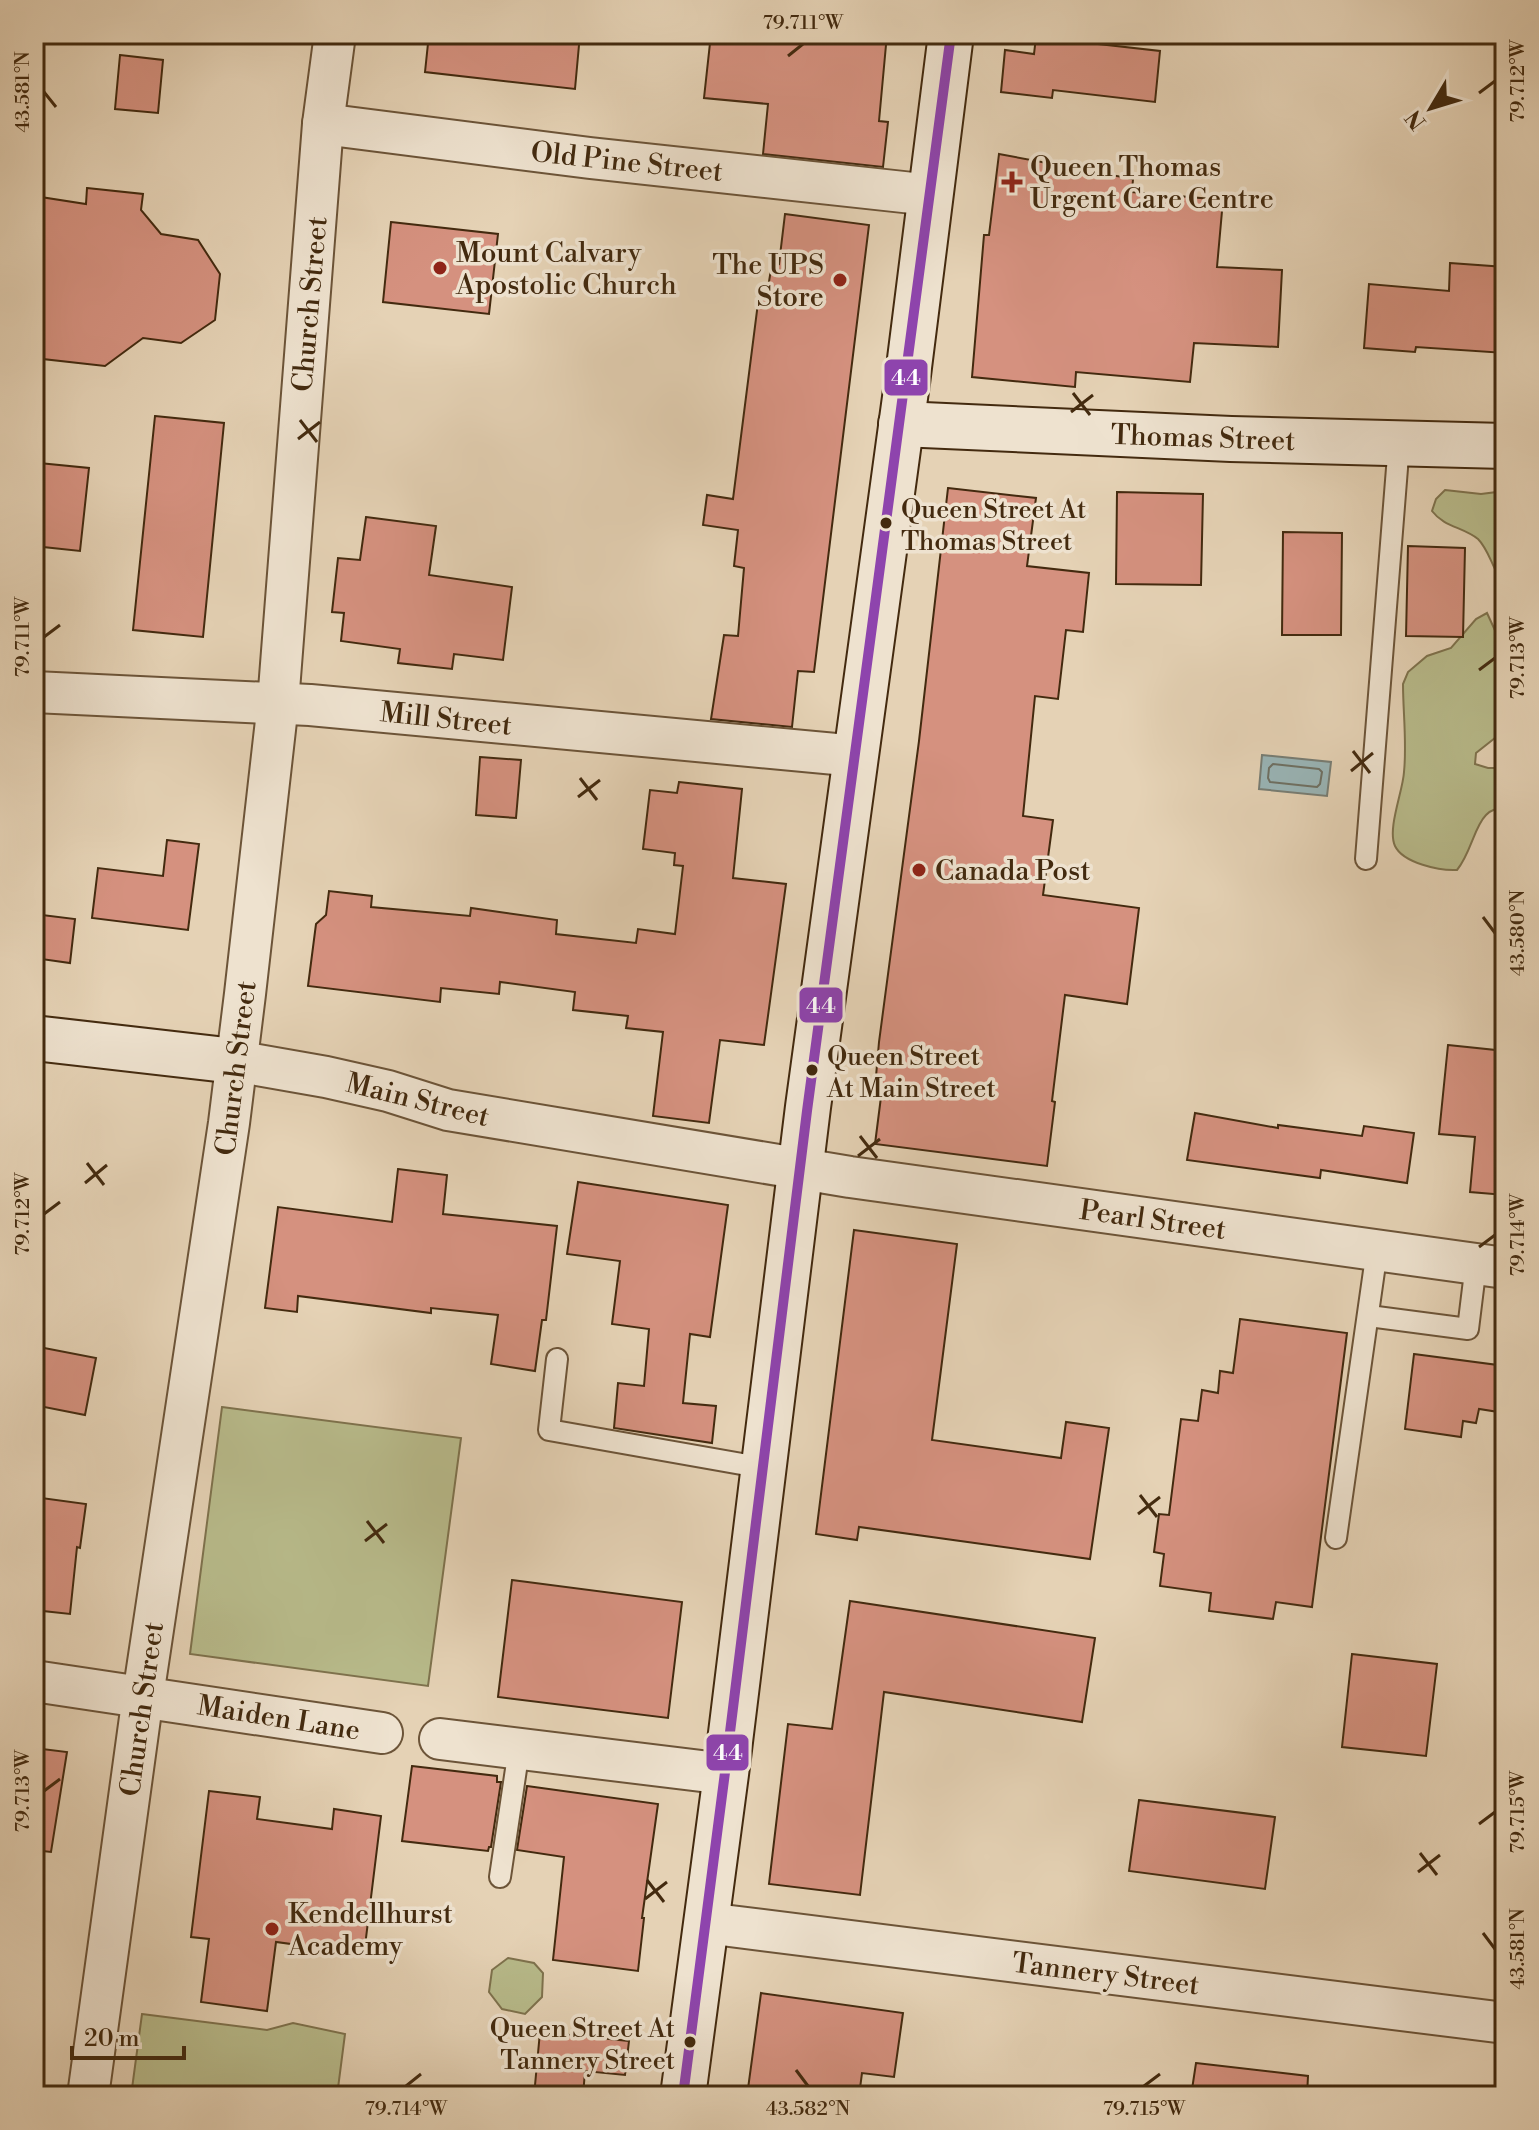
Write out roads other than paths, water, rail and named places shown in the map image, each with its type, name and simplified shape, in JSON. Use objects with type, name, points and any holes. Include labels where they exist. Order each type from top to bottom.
[{"type":"main road","points":[[683,2096],[801,1168],[951,34]]},
{"type":"main road","name":"Thomas Street","points":[[901,424],[1097,434],[1505,446]]},
{"type":"main road","name":"Main Street","points":[[34,1038],[235,1061]]},
{"type":"street","name":"Church Street","points":[[88,2096],[143,1696],[229,1123],[278,703],[323,124],[335,34]]},
{"type":"street","name":"Old Pine Street","points":[[323,124],[590,158],[931,195]]},
{"type":"street","name":"Mill Street","points":[[34,692],[278,703],[857,756]]},
{"type":"street","name":"Main Street","points":[[235,1061],[388,1091],[448,1110],[801,1168]]},
{"type":"street","name":"Pearl Street","points":[[801,1168],[1491,1266]]},
{"type":"street","name":"Maiden Lane","points":[[34,1681],[382,1733]]},
{"type":"street","points":[[440,1739],[726,1774]]},
{"type":"street","name":"Tannery Street","points":[[706,1923],[1505,2023]]},
{"type":"lane","points":[[1366,859],[1399,443]]},
{"type":"lane","points":[[1336,1538],[1377,1250]]},
{"type":"lane","points":[[1369,1316],[1468,1329],[1491,1266]]},
{"type":"lane","points":[[557,1359],[549,1430],[764,1468]]},
{"type":"lane","points":[[500,1877],[519,1749]]},
{"type":"water","points":[[1262,755],[1331,762],[1327,796],[1259,789]]},
{"type":"place","name":"Queen Thomas Urgent Care Centre","points":[[1012,182]]},
{"type":"place","name":"Mount Calvary Apostolic Church","points":[[440,268]]},
{"type":"place","name":"The UPS Store","points":[[840,280]]},
{"type":"place","name":"Queen Street At Thomas Street","points":[[886,523]]},
{"type":"place","name":"Canada Post","points":[[919,870]]},
{"type":"place","name":"Queen Street At Main Street","points":[[812,1070]]},
{"type":"place","name":"Kendellhurst Academy","points":[[272,1929]]},
{"type":"place","name":"Queen Street At Tannery Street","points":[[690,2042]]}]
